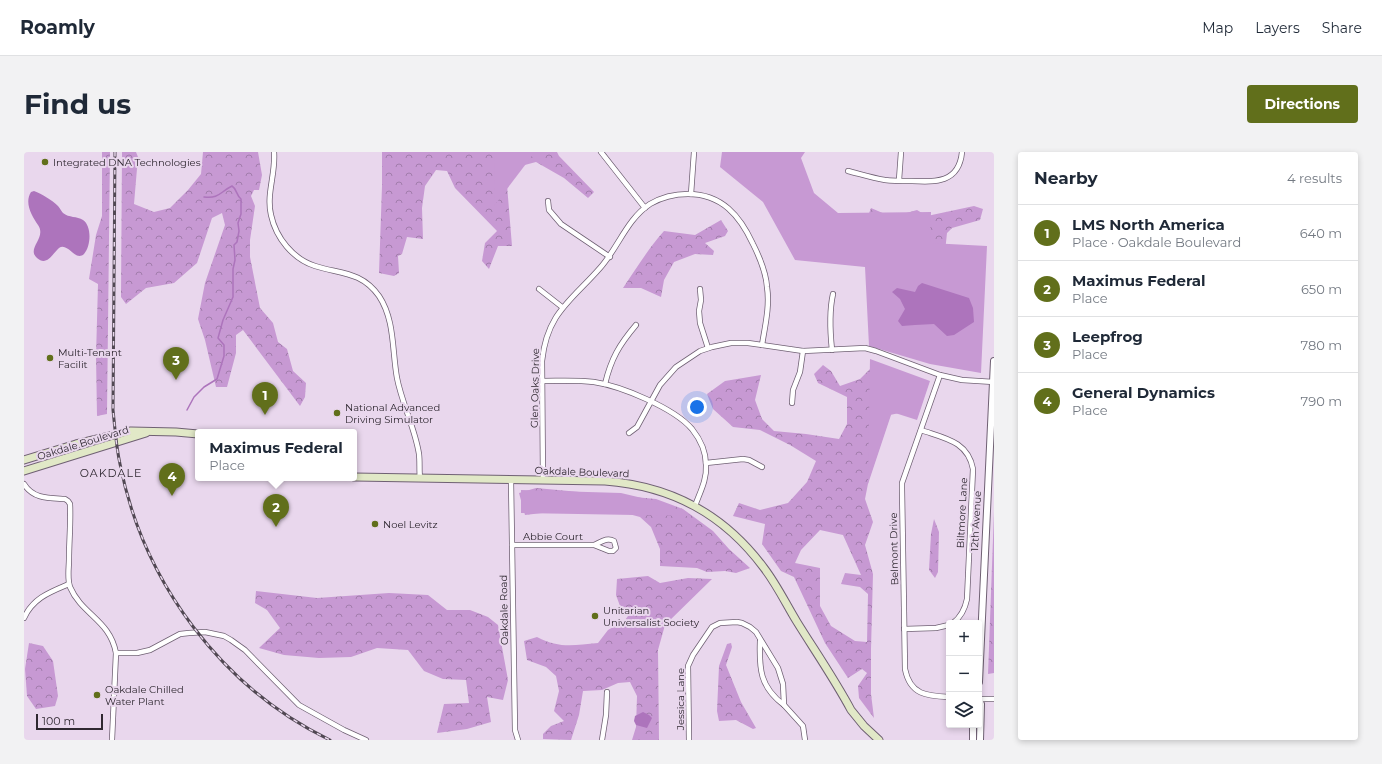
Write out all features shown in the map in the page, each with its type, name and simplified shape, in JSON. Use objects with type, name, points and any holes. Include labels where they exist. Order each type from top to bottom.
[{"type":"main road","name":"Oakdale Boulevard","points":[[24,460],[76,444],[132,431],[195,434]]},
{"type":"main road","name":"Oakdale Boulevard","points":[[24,471],[148,432]]},
{"type":"main road","name":"Oakdale Boulevard","points":[[357,477],[605,481],[635,484],[669,494],[695,506],[731,531],[746,546],[764,568],[851,710],[864,726],[879,740]]},
{"type":"street","points":[[274,152],[274,169],[270,206],[274,225],[283,243],[301,259],[313,265],[346,272],[356,276],[372,288],[384,306],[391,325],[397,378],[419,454],[420,478]]},
{"type":"street","points":[[600,152],[644,208]]},
{"type":"street","points":[[691,194],[694,152]]},
{"type":"street","points":[[899,180],[901,152]]},
{"type":"street","points":[[848,171],[884,180],[932,182],[943,180],[951,175],[958,166],[962,152]]},
{"type":"street","name":"Glen Oaks Drive","points":[[543,480],[542,361],[545,341],[552,323],[562,307],[596,273],[644,208],[666,197],[691,194],[713,199],[729,208],[740,220],[746,228],[759,255],[766,278],[768,298],[762,345]]},
{"type":"street","points":[[548,201],[549,210],[561,224],[610,256]]},
{"type":"street","points":[[539,289],[562,307]]},
{"type":"street","points":[[700,289],[701,300],[699,317],[708,348]]},
{"type":"street","points":[[832,350],[830,331],[831,303],[833,294]]},
{"type":"street","points":[[605,384],[609,368],[616,351],[636,325]]},
{"type":"street","points":[[629,433],[637,426],[664,379],[676,367],[691,356],[721,344],[738,342],[803,351],[854,348],[876,350],[940,375],[962,380],[994,382]]},
{"type":"street","points":[[792,403],[793,390],[800,372],[803,351]]},
{"type":"street","name":"12th Avenue","points":[[980,656],[994,361]]},
{"type":"street","name":"Belmont Drive","points":[[940,375],[902,483],[904,629],[905,669],[909,681],[916,690],[926,696],[946,697]]},
{"type":"street","points":[[542,381],[578,381],[605,384],[631,392],[679,417],[691,428],[700,442],[706,463],[705,482],[695,506]]},
{"type":"street","name":"Biltmore Lane","points":[[921,430],[958,444],[967,453],[972,463],[973,469],[966,599],[964,610],[956,620]]},
{"type":"street","points":[[706,463],[743,459],[749,460],[762,467]]},
{"type":"street","name":"Oakdale Road","points":[[511,480],[515,730],[518,740]]},
{"type":"street","points":[[24,484],[28,490],[38,496],[68,501],[70,514],[69,584],[80,603],[109,633],[114,642],[116,653],[112,740]]},
{"type":"street","name":"Abbie Court","points":[[512,544],[594,545]]},
{"type":"street","points":[[24,618],[29,608],[38,599],[69,584]]},
{"type":"street","name":"Jessica Lane","points":[[689,740],[688,666],[712,627],[720,623],[737,622],[750,627],[756,632],[760,641],[778,668],[783,684],[784,706]]},
{"type":"street","points":[[904,629],[936,628],[946,626]]},
{"type":"street","points":[[116,653],[137,653],[150,650],[180,634],[205,632],[224,636],[245,650],[299,705],[344,730],[366,740]]},
{"type":"street","points":[[760,641],[760,666],[764,681],[775,699],[784,706],[803,726],[805,740]]},
{"type":"street","points":[[602,740],[606,715],[607,692]]},
{"type":"street","points":[[982,699],[994,699]]},
{"type":"street","points":[[973,728],[973,740]]},
{"type":"street","points":[[980,728],[980,740]]},
{"type":"green space","points":[[102,152],[110,152],[107,414],[97,416],[96,356],[98,284],[89,279],[96,235],[102,216]]},
{"type":"green space","points":[[122,152],[136,152],[138,157],[134,204],[154,212],[170,208],[188,190],[201,174],[203,152],[258,152],[262,175],[259,190],[254,190],[251,196],[255,206],[250,240],[250,257],[260,308],[273,323],[278,342],[287,349],[293,371],[306,383],[305,397],[300,406],[243,330],[236,335],[236,353],[227,387],[216,387],[205,340],[198,319],[205,283],[225,225],[222,213],[212,218],[197,263],[174,283],[146,288],[126,304],[121,297]]},
{"type":"green space","points":[[382,152],[557,152],[559,156],[594,192],[588,198],[564,178],[536,162],[521,166],[507,185],[512,246],[498,246],[489,269],[482,261],[485,243],[497,231],[455,188],[447,171],[436,170],[425,186],[422,208],[423,239],[407,237],[402,254],[398,256],[399,273],[394,276],[379,273]]},
{"type":"green space","points":[[495,152],[535,152],[494,206]]},
{"type":"green space","points":[[722,152],[805,152],[801,158],[814,193],[838,213],[931,212],[930,243],[987,246],[981,373],[930,364],[869,346],[865,267],[795,260],[763,202],[720,167]]},
{"type":"green space","points":[[974,206],[983,209],[980,220],[952,228],[947,233],[945,252],[983,276],[865,224],[871,208],[892,217],[917,210],[927,216]]},
{"type":"green space","points":[[721,220],[728,231],[725,236],[705,243],[714,251],[713,255],[695,254],[674,262],[664,280],[661,297],[641,288],[623,288],[647,252],[664,231],[695,235]]},
{"type":"green space","points":[[870,359],[930,381],[917,420],[892,412],[868,484]]},
{"type":"green space","points":[[823,365],[831,371],[840,386],[860,379],[873,366],[914,410],[885,416],[876,443],[865,499],[873,522],[865,545],[873,574],[871,694],[874,718],[859,698],[858,686],[867,673],[862,669],[848,678],[825,643],[794,577],[781,571],[762,544],[765,524],[733,516],[739,503],[760,510],[788,503],[807,482],[816,461],[790,445],[760,430],[733,427],[713,409],[707,394],[725,381],[761,375],[755,400],[762,419],[774,431],[839,439],[847,424],[847,397],[818,383],[814,374]],"holes":[[[820,530],[843,535],[861,575],[845,573],[841,584],[860,587],[868,594],[867,642],[855,641],[831,626],[820,606],[820,568],[795,563],[801,550]]]},
{"type":"green space","points":[[536,488],[656,499],[683,509],[713,531],[729,549],[750,568],[736,573],[725,571],[707,572],[697,568],[660,566],[660,549],[651,527],[640,517],[614,510],[568,510],[525,515],[519,493]]},
{"type":"green space","points":[[521,490],[621,493],[663,503],[692,516],[521,513]]},
{"type":"green space","points":[[994,512],[994,673],[988,674]]},
{"type":"green space","points":[[934,519],[939,532],[938,572],[935,578],[929,570],[931,534]]},
{"type":"green space","points":[[648,576],[660,583],[688,578],[712,579],[665,625],[658,650],[659,740],[632,740],[636,727],[637,696],[630,682],[618,683],[602,690],[583,691],[579,715],[571,740],[543,739],[543,734],[551,726],[564,721],[554,711],[559,691],[556,676],[546,667],[527,660],[524,641],[537,637],[560,645],[598,643],[608,630],[625,620],[631,612],[620,606],[616,595],[617,579]]},
{"type":"green space","points":[[256,591],[317,598],[389,593],[428,595],[447,610],[470,610],[488,617],[498,625],[508,680],[503,700],[487,697],[491,722],[467,729],[437,733],[444,704],[469,703],[466,680],[443,679],[424,671],[408,650],[377,648],[351,657],[319,658],[284,655],[259,648],[280,628],[267,610],[255,603]]},
{"type":"green space","points":[[29,643],[43,646],[53,661],[58,696],[55,706],[36,709],[27,696],[25,669]]},
{"type":"green space","points":[[731,643],[732,647],[726,665],[741,702],[756,728],[753,729],[736,720],[719,721],[717,711],[719,666],[727,644]]},
{"type":"shaded area","points":[[34,191],[44,195],[58,206],[65,215],[81,219],[86,223],[90,236],[88,246],[84,254],[78,256],[62,247],[59,248],[47,260],[44,261],[37,258],[34,254],[34,250],[39,239],[40,230],[31,214],[28,201],[31,192]]},
{"type":"shaded area","points":[[922,283],[969,298],[973,308],[974,322],[954,335],[947,336],[934,324],[902,326],[898,321],[905,309],[900,299],[892,292],[897,288],[915,292],[918,286]]},
{"type":"shaded area","points":[[643,712],[652,718],[647,728],[636,725],[634,721],[635,716]]},
{"type":"waterway","points":[[187,410],[194,397],[204,387],[217,379],[224,356],[224,345],[218,338],[223,320],[233,297],[233,269],[235,260],[234,245],[237,242],[239,231],[238,223],[241,214],[241,199],[232,186],[216,196],[204,197]]},
{"type":"railway","points":[[115,152],[113,410],[120,464],[131,508],[147,550],[168,589],[193,627],[222,661],[255,692],[291,718],[330,740]]},
{"type":"place","name":"Integrated DNA Technologies","points":[[45,162]]},
{"type":"place","name":"Multi-Tenant Facilit","points":[[50,358]]},
{"type":"place","name":"Leepfrog","points":[[176,380]]},
{"type":"place","name":"National Advanced Driving Simulator","points":[[337,413]]},
{"type":"place","name":"LMS North America","points":[[265,415]]},
{"type":"place","name":"General Dynamics","points":[[172,496]]},
{"type":"place","name":"Noel Levitz","points":[[375,524]]},
{"type":"place","name":"Maximus Federal","points":[[276,527]]},
{"type":"place","name":"Unitarian Universalist Society","points":[[595,616]]},
{"type":"place","name":"Oakdale Chilled Water Plant","points":[[97,695]]},
{"type":"district","name":"OAKDALE","points":[[111,473]]}]
